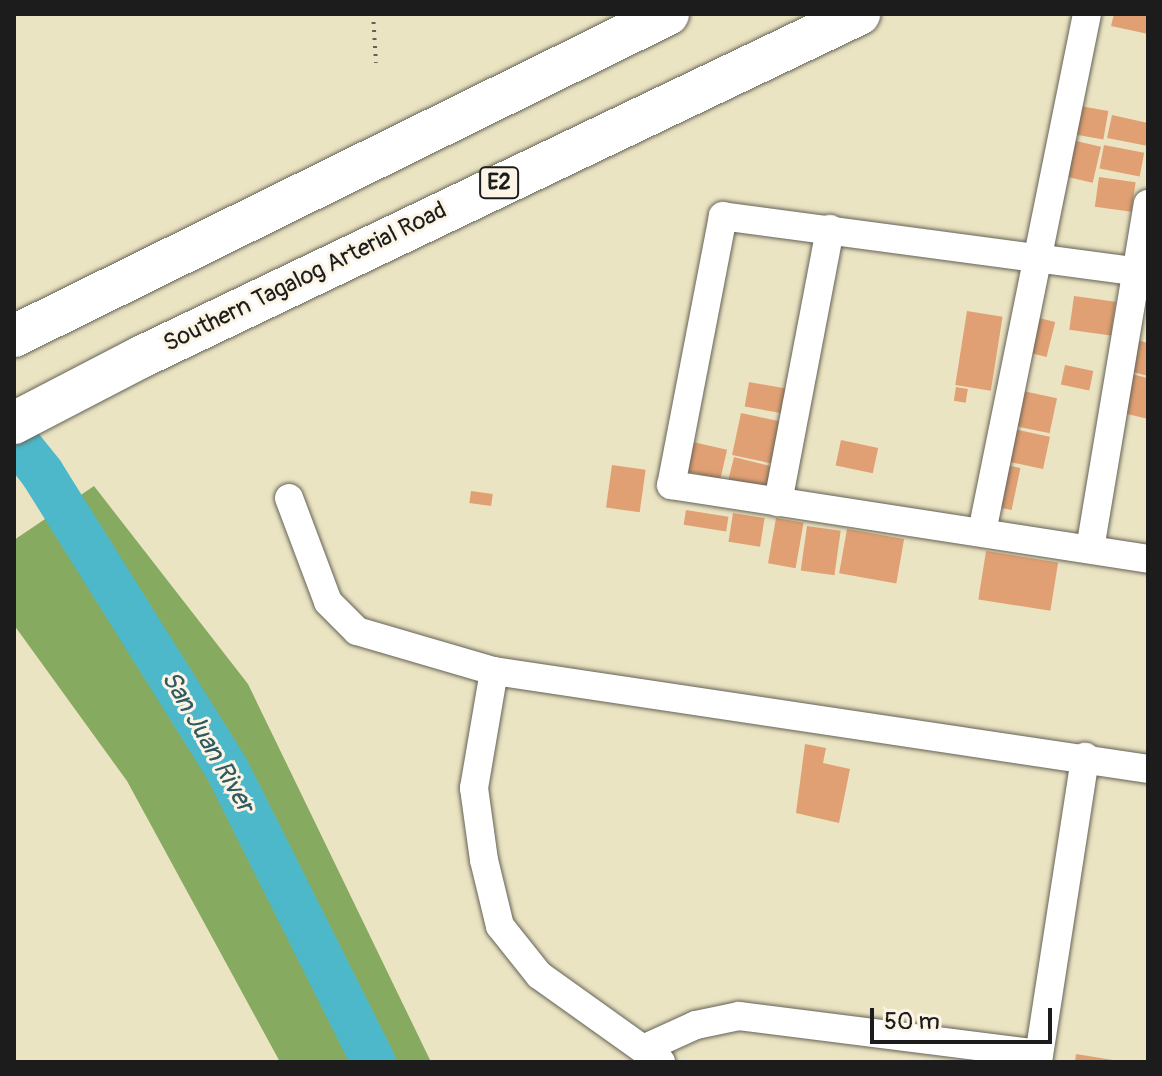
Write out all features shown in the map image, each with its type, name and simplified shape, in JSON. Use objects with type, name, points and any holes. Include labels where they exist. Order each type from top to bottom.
[{"type":"highway","points":[[14,336],[668,14]]},
{"type":"highway","name":"Southern Tagalog Arterial Road","points":[[14,423],[141,357],[859,14]]},
{"type":"street","points":[[982,532],[1087,14]]},
{"type":"street","points":[[1090,549],[1142,272],[1148,204]]},
{"type":"street","points":[[1142,272],[1037,255],[723,216],[671,485],[1148,559]]},
{"type":"street","points":[[778,502],[830,229]]},
{"type":"street","points":[[289,498],[328,602],[357,631],[494,671],[1085,757],[1148,769]]},
{"type":"street","points":[[494,671],[474,788],[484,860],[500,926],[539,975],[652,1056],[696,1025],[739,1016],[1038,1058],[1085,757]]},
{"type":"path","points":[[373,14],[376,63]]},
{"type":"green space","points":[[94,486],[248,684],[431,1062],[280,1062],[127,781],[14,625],[14,540]]},
{"type":"building","points":[[1114,14],[1148,14],[1148,34],[1111,26]]},
{"type":"building","points":[[1069,104],[1108,111],[1103,140],[1064,133]]},
{"type":"building","points":[[1112,115],[1148,123],[1148,146],[1107,138]]},
{"type":"building","points":[[1063,138],[1101,147],[1093,183],[1055,174]]},
{"type":"building","points":[[1104,145],[1144,153],[1140,176],[1099,169]]},
{"type":"building","points":[[1099,177],[1136,182],[1131,212],[1095,207]]},
{"type":"building","points":[[1074,296],[1116,302],[1111,336],[1069,330]]},
{"type":"building","points":[[967,311],[1003,317],[991,391],[955,385]]},
{"type":"building","points":[[1031,316],[1055,322],[1047,357],[1022,351]]},
{"type":"building","points":[[1137,340],[1148,343],[1148,376],[1129,371]]},
{"type":"building","points":[[1065,365],[1093,371],[1089,391],[1061,385]]},
{"type":"building","points":[[1127,373],[1148,378],[1148,419],[1119,412]]},
{"type":"building","points":[[749,382],[787,389],[783,413],[745,407]]},
{"type":"building","points":[[956,387],[968,389],[966,403],[954,401]]},
{"type":"building","points":[[1014,389],[1057,398],[1050,433],[1007,424]]},
{"type":"building","points":[[741,413],[783,422],[774,464],[732,455]]},
{"type":"building","points":[[1004,427],[1050,437],[1043,469],[997,459]]},
{"type":"building","points":[[841,440],[878,448],[873,473],[836,465]]},
{"type":"building","points":[[693,442],[727,450],[720,479],[686,471]]},
{"type":"building","points":[[734,457],[775,467],[768,492],[728,482]]},
{"type":"building","points":[[997,463],[1020,468],[1012,510],[988,505]]},
{"type":"building","points":[[612,465],[646,470],[640,512],[606,508]]},
{"type":"building","points":[[471,491],[493,494],[491,506],[469,503]]},
{"type":"building","points":[[686,510],[728,517],[726,532],[684,525]]},
{"type":"building","points":[[733,513],[765,518],[760,547],[728,542]]},
{"type":"building","points":[[776,518],[804,523],[796,568],[768,563]]},
{"type":"building","points":[[807,526],[841,531],[834,575],[801,571]]},
{"type":"building","points":[[847,529],[904,539],[896,583],[839,573]]},
{"type":"building","points":[[986,551],[1058,562],[1050,611],[978,599]]},
{"type":"building","points":[[805,744],[826,748],[823,763],[850,769],[839,823],[796,813]]},
{"type":"building","points":[[1076,1054],[1113,1060],[1113,1062],[1075,1062]]},
{"type":"waterway","name":"San Juan River","points":[[14,438],[42,473],[227,769],[374,1062]]}]
